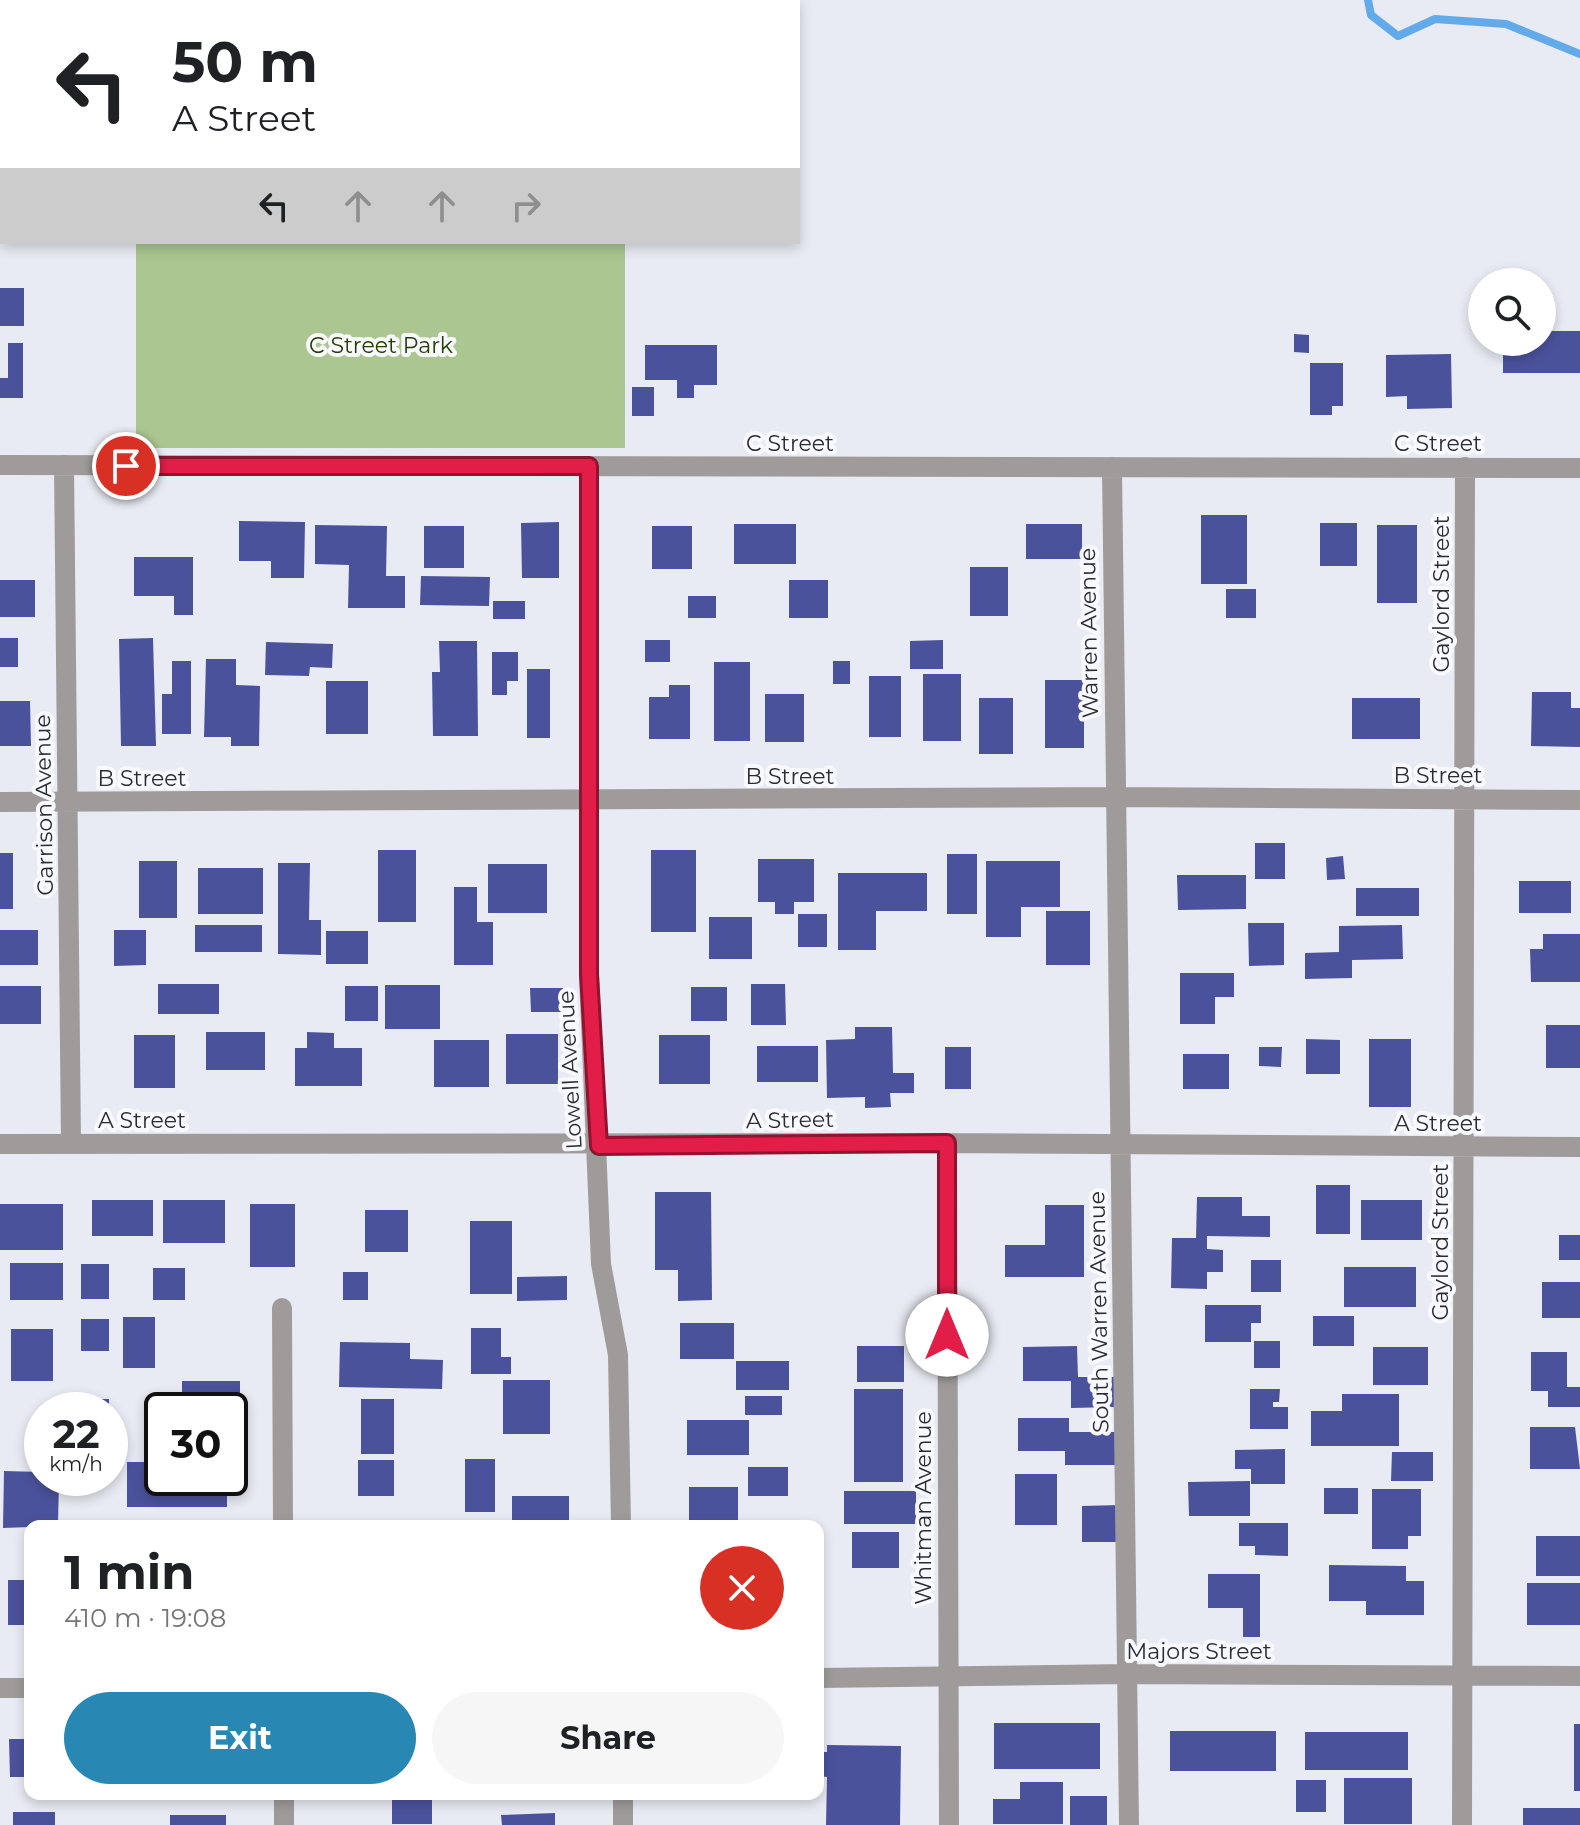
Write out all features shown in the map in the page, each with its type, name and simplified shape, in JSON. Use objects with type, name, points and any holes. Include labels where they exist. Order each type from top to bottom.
[{"type":"street","name":"C Street","points":[[0,465],[1580,468]]},
{"type":"street","name":"Garrison Avenue","points":[[64,465],[71,1144]]},
{"type":"street","name":"Lowell Avenue","points":[[589,466],[589,974],[599,1146],[601,1264],[618,1355],[621,1520]]},
{"type":"street","name":"Warren Avenue","points":[[1112,467],[1112,629],[1118,797]]},
{"type":"street","name":"Gaylord Street","points":[[1462,1825],[1465,467]]},
{"type":"street","name":"B Street","points":[[0,802],[1118,797],[1580,800]]},
{"type":"street","name":"South Warren Avenue","points":[[1118,797],[1129,1825]]},
{"type":"street","name":"A Street","points":[[0,1144],[599,1146],[947,1143],[1580,1147]]},
{"type":"street","name":"Whitman Avenue","points":[[947,1143],[949,1825]]},
{"type":"street","points":[[282,1308],[283,1520]]},
{"type":"street","name":"Majors Street","points":[[824,1678],[1127,1674],[1580,1676]]},
{"type":"street","points":[[0,1688],[24,1688]]},
{"type":"street","points":[[284,1800],[284,1825]]},
{"type":"street","points":[[623,1800],[623,1825]]},
{"type":"green space","name":"C Street Park","points":[[136,244],[625,244],[625,448],[136,448]]},
{"type":"building","points":[[0,288],[24,288],[24,326],[0,326]]},
{"type":"building","points":[[1556,331],[1580,331],[1580,373],[1503,373],[1503,356],[1556,356]]},
{"type":"building","points":[[1294,334],[1309,335],[1309,353],[1294,352]]},
{"type":"building","points":[[8,343],[23,343],[23,398],[0,398],[0,378],[8,378]]},
{"type":"building","points":[[645,345],[717,345],[717,385],[694,385],[694,398],[677,398],[677,380],[645,380]]},
{"type":"building","points":[[1451,354],[1452,408],[1407,409],[1407,396],[1386,397],[1386,355]]},
{"type":"building","points":[[1310,363],[1343,363],[1343,406],[1332,406],[1332,415],[1310,415]]},
{"type":"building","points":[[632,387],[654,387],[654,416],[632,416]]},
{"type":"building","points":[[1201,515],[1247,515],[1247,584],[1201,584]]},
{"type":"building","points":[[239,521],[305,522],[304,578],[271,578],[271,561],[239,561]]},
{"type":"building","points":[[559,522],[559,578],[522,578],[521,523]]},
{"type":"building","points":[[1320,523],[1357,523],[1357,566],[1320,566]]},
{"type":"building","points":[[734,524],[796,524],[796,564],[734,564]]},
{"type":"building","points":[[1026,524],[1082,524],[1082,559],[1026,559]]},
{"type":"building","points":[[315,525],[387,526],[386,576],[405,576],[405,608],[348,608],[349,565],[315,564]]},
{"type":"building","points":[[1377,525],[1417,525],[1417,603],[1377,603]]},
{"type":"building","points":[[424,526],[464,526],[464,568],[424,568]]},
{"type":"building","points":[[652,526],[692,526],[692,569],[652,569]]},
{"type":"building","points":[[134,557],[193,557],[193,615],[174,615],[174,596],[134,596]]},
{"type":"building","points":[[970,567],[1008,567],[1008,616],[970,616]]},
{"type":"building","points":[[421,576],[490,577],[489,606],[420,605]]},
{"type":"building","points":[[0,580],[35,580],[35,617],[0,617]]},
{"type":"building","points":[[789,580],[828,580],[828,618],[789,618]]},
{"type":"building","points":[[1226,589],[1256,589],[1256,618],[1226,618]]},
{"type":"building","points":[[688,596],[716,596],[716,618],[688,618]]},
{"type":"building","points":[[493,601],[525,601],[525,619],[493,619]]},
{"type":"building","points":[[0,638],[18,638],[18,667],[0,667]]},
{"type":"building","points":[[153,638],[156,746],[121,746],[119,639]]},
{"type":"building","points":[[645,640],[670,640],[670,662],[645,662]]},
{"type":"building","points":[[943,640],[943,669],[910,669],[910,641]]},
{"type":"building","points":[[439,641],[477,641],[478,736],[433,736],[432,672],[440,672]]},
{"type":"building","points":[[266,642],[333,644],[332,668],[310,667],[309,676],[265,675]]},
{"type":"building","points":[[492,652],[518,652],[518,681],[507,681],[507,695],[492,695]]},
{"type":"building","points":[[206,659],[236,659],[236,685],[260,686],[259,746],[231,746],[231,737],[204,737]]},
{"type":"building","points":[[172,661],[191,661],[191,734],[162,734],[162,694],[172,694]]},
{"type":"building","points":[[833,661],[850,661],[850,684],[833,684]]},
{"type":"building","points":[[714,662],[750,662],[750,741],[714,741]]},
{"type":"building","points":[[527,669],[550,669],[550,738],[527,738]]},
{"type":"building","points":[[923,674],[961,674],[961,741],[923,741]]},
{"type":"building","points":[[869,676],[901,676],[901,737],[869,737]]},
{"type":"building","points":[[1045,680],[1084,680],[1084,748],[1045,748]]},
{"type":"building","points":[[326,681],[368,681],[368,734],[326,734]]},
{"type":"building","points":[[669,685],[690,685],[690,739],[649,739],[649,697],[669,697]]},
{"type":"building","points":[[1532,692],[1571,692],[1571,708],[1580,708],[1580,747],[1531,746]]},
{"type":"building","points":[[765,694],[804,694],[804,742],[765,742]]},
{"type":"building","points":[[979,698],[1013,698],[1013,754],[979,754]]},
{"type":"building","points":[[1352,698],[1420,698],[1420,739],[1352,739]]},
{"type":"building","points":[[0,701],[30,701],[31,746],[0,746]]},
{"type":"building","points":[[1255,843],[1285,843],[1285,879],[1255,879]]},
{"type":"building","points":[[378,850],[416,850],[416,922],[378,922]]},
{"type":"building","points":[[651,850],[696,850],[696,932],[651,932]]},
{"type":"building","points":[[0,853],[13,853],[13,909],[0,909]]},
{"type":"building","points":[[947,854],[977,854],[977,914],[947,914]]},
{"type":"building","points":[[1343,856],[1345,879],[1327,880],[1326,858]]},
{"type":"building","points":[[758,859],[814,859],[814,902],[794,902],[794,914],[775,914],[775,902],[758,902]]},
{"type":"building","points":[[139,861],[177,861],[177,918],[139,918]]},
{"type":"building","points":[[986,861],[1060,861],[1060,907],[1021,907],[1021,937],[986,937]]},
{"type":"building","points":[[278,863],[310,863],[309,920],[321,920],[321,955],[278,954]]},
{"type":"building","points":[[488,864],[547,864],[547,913],[488,913]]},
{"type":"building","points":[[198,868],[263,868],[263,914],[198,914]]},
{"type":"building","points":[[838,873],[927,873],[927,911],[876,911],[876,950],[838,950]]},
{"type":"building","points":[[1177,875],[1246,875],[1246,909],[1178,910]]},
{"type":"building","points":[[1519,881],[1571,881],[1571,913],[1519,913]]},
{"type":"building","points":[[454,887],[477,887],[477,922],[493,922],[493,965],[454,965]]},
{"type":"building","points":[[1356,888],[1419,888],[1419,916],[1356,916]]},
{"type":"building","points":[[1046,911],[1090,911],[1090,965],[1046,965]]},
{"type":"building","points":[[798,914],[827,914],[827,947],[798,947]]},
{"type":"building","points":[[709,917],[752,917],[752,959],[709,959]]},
{"type":"building","points":[[1248,923],[1284,923],[1284,965],[1249,966]]},
{"type":"building","points":[[195,925],[262,925],[262,952],[195,952]]},
{"type":"building","points":[[1402,925],[1403,959],[1352,960],[1352,978],[1305,979],[1305,953],[1339,952],[1339,926]]},
{"type":"building","points":[[0,930],[38,930],[38,965],[0,965]]},
{"type":"building","points":[[114,930],[146,930],[146,965],[114,966]]},
{"type":"building","points":[[326,931],[368,931],[368,964],[326,964]]},
{"type":"building","points":[[1543,934],[1580,934],[1580,982],[1531,982],[1530,949],[1543,949]]},
{"type":"building","points":[[1180,973],[1234,973],[1234,997],[1215,997],[1215,1024],[1180,1024]]},
{"type":"building","points":[[158,984],[219,984],[219,1014],[158,1014]]},
{"type":"building","points":[[751,984],[785,984],[786,1025],[751,1025]]},
{"type":"building","points":[[385,985],[440,985],[440,1029],[385,1029]]},
{"type":"building","points":[[0,986],[41,986],[41,1024],[0,1024]]},
{"type":"building","points":[[345,986],[378,986],[378,1021],[345,1021]]},
{"type":"building","points":[[691,987],[727,987],[727,1021],[691,1021]]},
{"type":"building","points":[[530,988],[563,988],[563,1012],[531,1012]]},
{"type":"building","points":[[1546,1025],[1580,1025],[1580,1068],[1546,1068]]},
{"type":"building","points":[[855,1027],[892,1027],[893,1073],[914,1073],[914,1093],[890,1093],[891,1107],[865,1108],[865,1097],[827,1098],[826,1040],[855,1039]]},
{"type":"building","points":[[206,1032],[265,1032],[265,1070],[206,1070]]},
{"type":"building","points":[[307,1032],[334,1033],[334,1048],[362,1048],[362,1086],[295,1086],[295,1048],[307,1048]]},
{"type":"building","points":[[506,1034],[558,1034],[558,1084],[506,1084]]},
{"type":"building","points":[[134,1035],[175,1035],[175,1088],[134,1088]]},
{"type":"building","points":[[659,1035],[710,1035],[710,1084],[659,1084]]},
{"type":"building","points":[[1306,1039],[1340,1040],[1340,1074],[1306,1074]]},
{"type":"building","points":[[1369,1039],[1411,1039],[1411,1107],[1369,1107]]},
{"type":"building","points":[[434,1040],[489,1040],[489,1087],[434,1087]]},
{"type":"building","points":[[757,1046],[818,1046],[818,1082],[757,1082]]},
{"type":"building","points":[[945,1047],[971,1047],[971,1089],[945,1089]]},
{"type":"building","points":[[1259,1047],[1282,1047],[1281,1067],[1259,1066]]},
{"type":"building","points":[[1183,1054],[1229,1054],[1229,1089],[1183,1089]]},
{"type":"building","points":[[1316,1185],[1350,1185],[1350,1234],[1316,1234]]},
{"type":"building","points":[[655,1192],[711,1192],[712,1300],[678,1301],[678,1270],[655,1270]]},
{"type":"building","points":[[1197,1197],[1242,1197],[1242,1216],[1270,1216],[1270,1237],[1207,1236],[1207,1249],[1223,1250],[1223,1272],[1207,1272],[1207,1289],[1171,1288],[1172,1238],[1196,1238]]},
{"type":"building","points":[[92,1200],[153,1200],[153,1236],[92,1236]]},
{"type":"building","points":[[163,1200],[225,1200],[225,1243],[163,1243]]},
{"type":"building","points":[[1361,1200],[1422,1200],[1422,1240],[1361,1240]]},
{"type":"building","points":[[0,1204],[63,1204],[63,1250],[0,1250]]},
{"type":"building","points":[[250,1204],[295,1204],[295,1267],[250,1267]]},
{"type":"building","points":[[1045,1205],[1084,1205],[1084,1277],[1005,1277],[1005,1245],[1045,1245]]},
{"type":"building","points":[[365,1210],[408,1210],[408,1252],[365,1252]]},
{"type":"building","points":[[470,1221],[512,1221],[512,1294],[470,1294]]},
{"type":"building","points":[[1559,1235],[1580,1235],[1580,1260],[1559,1260]]},
{"type":"building","points":[[1251,1260],[1281,1260],[1281,1292],[1251,1292]]},
{"type":"building","points":[[10,1263],[63,1263],[63,1300],[10,1300]]},
{"type":"building","points":[[81,1264],[109,1264],[109,1299],[81,1299]]},
{"type":"building","points":[[1344,1267],[1416,1267],[1416,1307],[1344,1307]]},
{"type":"building","points":[[153,1268],[185,1268],[185,1300],[153,1300]]},
{"type":"building","points":[[343,1272],[368,1272],[368,1300],[343,1300]]},
{"type":"building","points":[[567,1276],[567,1300],[517,1301],[517,1277]]},
{"type":"building","points":[[1542,1282],[1580,1282],[1580,1318],[1542,1318]]},
{"type":"building","points":[[1205,1305],[1261,1305],[1261,1323],[1251,1323],[1251,1342],[1205,1342]]},
{"type":"building","points":[[1313,1316],[1354,1316],[1354,1346],[1313,1346]]},
{"type":"building","points":[[123,1317],[155,1317],[155,1368],[123,1368]]},
{"type":"building","points":[[81,1319],[109,1319],[109,1351],[81,1351]]},
{"type":"building","points":[[680,1323],[734,1323],[734,1359],[680,1359]]},
{"type":"building","points":[[471,1328],[501,1328],[501,1357],[511,1357],[511,1374],[471,1374]]},
{"type":"building","points":[[11,1329],[53,1329],[53,1381],[11,1381]]},
{"type":"building","points":[[1254,1341],[1280,1341],[1280,1368],[1254,1368]]},
{"type":"building","points":[[340,1342],[410,1343],[410,1359],[443,1360],[442,1389],[339,1387]]},
{"type":"building","points":[[857,1346],[904,1346],[904,1382],[857,1382]]},
{"type":"building","points":[[1077,1346],[1078,1377],[1115,1377],[1115,1407],[1071,1408],[1071,1381],[1023,1381],[1023,1347]]},
{"type":"building","points":[[1373,1347],[1428,1347],[1428,1385],[1373,1385]]},
{"type":"building","points":[[1531,1352],[1567,1352],[1567,1387],[1580,1387],[1580,1407],[1548,1407],[1548,1391],[1531,1391]]},
{"type":"building","points":[[736,1361],[789,1361],[789,1390],[736,1390]]},
{"type":"building","points":[[503,1380],[550,1380],[550,1434],[503,1434]]},
{"type":"building","points":[[182,1381],[240,1381],[240,1392],[182,1392]]},
{"type":"building","points":[[854,1389],[903,1389],[903,1482],[854,1482]]},
{"type":"building","points":[[1250,1389],[1280,1389],[1279,1402],[1273,1402],[1273,1407],[1288,1407],[1288,1429],[1250,1429]]},
{"type":"building","points":[[1342,1394],[1399,1394],[1399,1446],[1311,1446],[1311,1411],[1342,1411]]},
{"type":"building","points":[[745,1396],[782,1396],[782,1415],[745,1415]]},
{"type":"building","points":[[361,1399],[394,1399],[394,1454],[361,1454]]},
{"type":"building","points":[[1018,1418],[1069,1418],[1069,1432],[1120,1432],[1120,1465],[1065,1465],[1065,1451],[1018,1451]]},
{"type":"building","points":[[687,1420],[749,1420],[749,1455],[687,1455]]},
{"type":"building","points":[[1530,1427],[1575,1427],[1580,1469],[1530,1469]]},
{"type":"building","points":[[1285,1449],[1285,1484],[1251,1484],[1251,1469],[1235,1469],[1235,1450]]},
{"type":"building","points":[[1392,1452],[1433,1452],[1433,1481],[1391,1481]]},
{"type":"building","points":[[465,1459],[495,1459],[495,1512],[465,1512]]},
{"type":"building","points":[[358,1460],[394,1460],[394,1496],[358,1496]]},
{"type":"building","points":[[128,1462],[144,1462],[144,1496],[227,1496],[227,1507],[127,1507]]},
{"type":"building","points":[[748,1467],[788,1467],[788,1496],[748,1496]]},
{"type":"building","points":[[4,1471],[24,1472],[24,1496],[59,1496],[58,1520],[24,1520],[24,1527],[3,1528]]},
{"type":"building","points":[[1015,1474],[1057,1474],[1057,1525],[1015,1525]]},
{"type":"building","points":[[1250,1481],[1250,1516],[1189,1516],[1188,1482]]},
{"type":"building","points":[[689,1487],[738,1487],[738,1520],[689,1520]]},
{"type":"building","points":[[1324,1488],[1358,1488],[1358,1514],[1324,1514]]},
{"type":"building","points":[[1372,1489],[1421,1489],[1421,1536],[1408,1536],[1408,1549],[1372,1549]]},
{"type":"building","points":[[844,1491],[916,1491],[916,1524],[844,1524]]},
{"type":"building","points":[[512,1496],[569,1496],[569,1520],[512,1520]]},
{"type":"building","points":[[1121,1505],[1121,1542],[1082,1542],[1082,1506]]},
{"type":"building","points":[[1239,1523],[1288,1523],[1288,1556],[1255,1555],[1255,1546],[1239,1546]]},
{"type":"building","points":[[852,1532],[899,1532],[899,1568],[852,1568]]},
{"type":"building","points":[[1536,1536],[1580,1536],[1580,1576],[1536,1576]]},
{"type":"building","points":[[1329,1565],[1406,1566],[1406,1581],[1424,1581],[1424,1615],[1366,1615],[1366,1601],[1329,1601]]},
{"type":"building","points":[[1208,1574],[1260,1574],[1260,1637],[1243,1637],[1243,1608],[1208,1608]]},
{"type":"building","points":[[8,1580],[24,1580],[24,1625],[8,1625]]},
{"type":"building","points":[[1527,1583],[1580,1583],[1580,1625],[1527,1625]]},
{"type":"building","points":[[994,1723],[1100,1723],[1100,1769],[994,1769]]},
{"type":"building","points":[[1574,1724],[1580,1724],[1580,1791],[1574,1791]]},
{"type":"building","points":[[1170,1731],[1276,1731],[1276,1771],[1170,1771]]},
{"type":"building","points":[[1305,1732],[1408,1732],[1408,1770],[1305,1770]]},
{"type":"building","points":[[9,1739],[24,1739],[24,1777],[10,1777]]},
{"type":"building","points":[[827,1745],[901,1746],[900,1825],[826,1825],[824,1752],[827,1752]]},
{"type":"building","points":[[1344,1778],[1412,1778],[1412,1824],[1344,1824]]},
{"type":"building","points":[[1296,1780],[1326,1780],[1326,1812],[1296,1812]]},
{"type":"building","points":[[1020,1782],[1063,1782],[1063,1824],[993,1824],[993,1799],[1020,1799]]},
{"type":"building","points":[[1070,1796],[1107,1796],[1107,1825],[1070,1825]]},
{"type":"building","points":[[392,1800],[432,1800],[432,1824],[392,1824]]},
{"type":"building","points":[[1523,1808],[1580,1808],[1580,1825],[1523,1825]]},
{"type":"building","points":[[13,1812],[55,1812],[55,1825],[13,1825]]},
{"type":"building","points":[[555,1813],[555,1825],[502,1825],[501,1815]]},
{"type":"building","points":[[170,1815],[226,1815],[226,1825],[170,1825]]},
{"type":"waterway","points":[[1368,0],[1371,15],[1398,36],[1435,19],[1506,24],[1580,54]]},
{"type":"route","points":[[126,466],[589,466],[589,974],[599,1146],[947,1143],[947,1335]]}]
